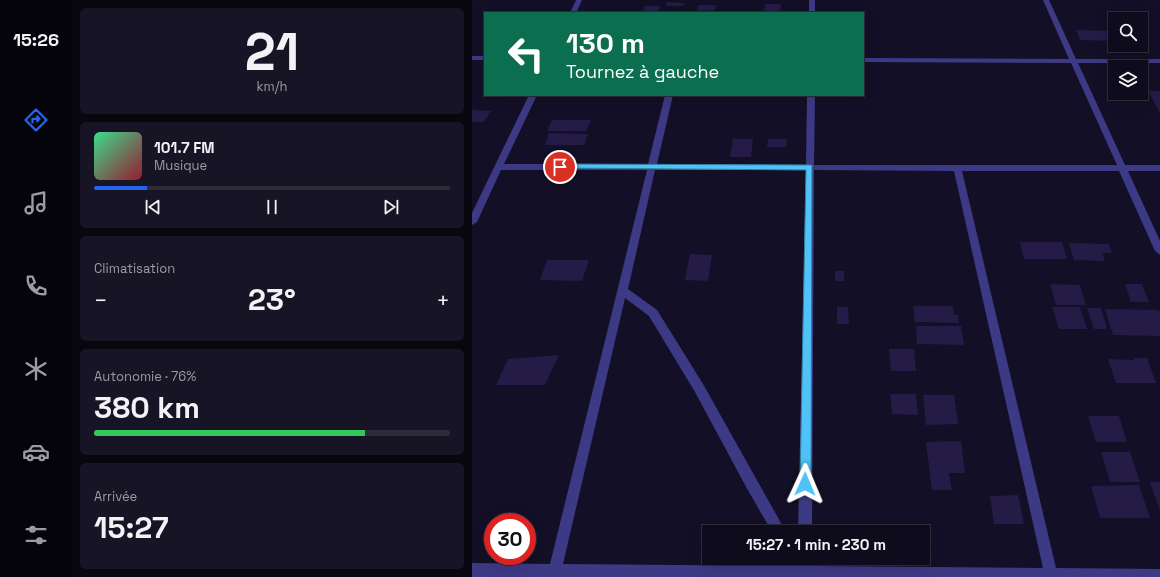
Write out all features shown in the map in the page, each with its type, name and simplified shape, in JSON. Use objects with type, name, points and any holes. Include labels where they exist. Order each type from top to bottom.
[{"type":"street","points":[[573,12],[579,0]]},
{"type":"street","points":[[812,0],[812,12]]},
{"type":"street","points":[[1046,0],[1160,251]]},
{"type":"street","points":[[472,58],[484,58]]},
{"type":"street","points":[[864,60],[1160,61]]},
{"type":"street","points":[[472,222],[533,96]]},
{"type":"street","points":[[555,571],[669,96]]},
{"type":"street","points":[[805,525],[811,96]]},
{"type":"street","points":[[499,166],[1160,168]]},
{"type":"street","points":[[957,167],[1051,575]]},
{"type":"street","points":[[622,290],[653,313],[699,388],[749,481],[775,525]]},
{"type":"street","points":[[799,565],[804,575]]},
{"type":"street","points":[[472,570],[804,575],[1160,576]]},
{"type":"building","points":[[667,2],[685,3],[683,6],[666,6]]},
{"type":"building","points":[[765,4],[781,4],[780,12],[764,12]]},
{"type":"building","points":[[698,5],[716,5],[715,10],[697,11]]},
{"type":"building","points":[[645,6],[660,6],[657,12],[642,12]]},
{"type":"building","points":[[1076,30],[1108,31],[1108,41],[1080,40]]},
{"type":"building","points":[[1148,91],[1160,91],[1160,113]]},
{"type":"building","points":[[1111,100],[1128,101],[1111,101]]},
{"type":"building","points":[[472,110],[491,111],[484,122],[472,122]]},
{"type":"building","points":[[552,120],[591,120],[586,131],[547,131]]},
{"type":"building","points":[[549,133],[588,134],[584,145],[545,145]]},
{"type":"building","points":[[733,139],[753,139],[751,157],[730,157]]},
{"type":"building","points":[[768,139],[787,139],[786,147],[767,147]]},
{"type":"building","points":[[1020,242],[1062,242],[1067,259],[1024,259]]},
{"type":"building","points":[[1069,243],[1109,244],[1112,253],[1102,253],[1105,261],[1074,260]]},
{"type":"building","points":[[690,254],[712,255],[708,281],[685,280]]},
{"type":"building","points":[[547,260],[589,260],[582,281],[540,280]]},
{"type":"building","points":[[835,271],[844,271],[844,281],[835,281]]},
{"type":"building","points":[[1050,284],[1080,285],[1086,305],[1056,305]]},
{"type":"building","points":[[1125,284],[1142,284],[1149,302],[1131,302]]},
{"type":"building","points":[[913,306],[953,306],[954,315],[958,315],[959,323],[915,322]]},
{"type":"building","points":[[837,307],[848,307],[849,324],[837,324]]},
{"type":"building","points":[[1052,307],[1080,307],[1087,329],[1059,329]]},
{"type":"building","points":[[1087,308],[1101,308],[1107,329],[1094,329]]},
{"type":"building","points":[[1105,309],[1159,310],[1160,336],[1113,335]]},
{"type":"building","points":[[916,326],[961,326],[964,345],[917,344]]},
{"type":"building","points":[[889,349],[914,349],[916,371],[891,371]]},
{"type":"building","points":[[559,355],[545,385],[496,385],[508,359]]},
{"type":"building","points":[[1133,358],[1147,358],[1156,383],[1116,383],[1108,359],[1134,360]]},
{"type":"building","points":[[890,394],[916,394],[918,415],[892,414]]},
{"type":"building","points":[[923,395],[954,395],[958,424],[926,425]]},
{"type":"building","points":[[1088,416],[1119,416],[1127,442],[1096,442]]},
{"type":"building","points":[[961,441],[965,473],[949,473],[952,490],[932,490],[926,442]]},
{"type":"building","points":[[1101,452],[1130,452],[1140,482],[1110,482]]},
{"type":"building","points":[[1150,482],[1160,482],[1160,511]]},
{"type":"building","points":[[1139,485],[1150,518],[1100,518],[1091,486]]},
{"type":"building","points":[[1018,495],[1024,524],[994,524],[990,496]]},
{"type":"route","points":[[560,167],[810,167],[805,484]]}]
